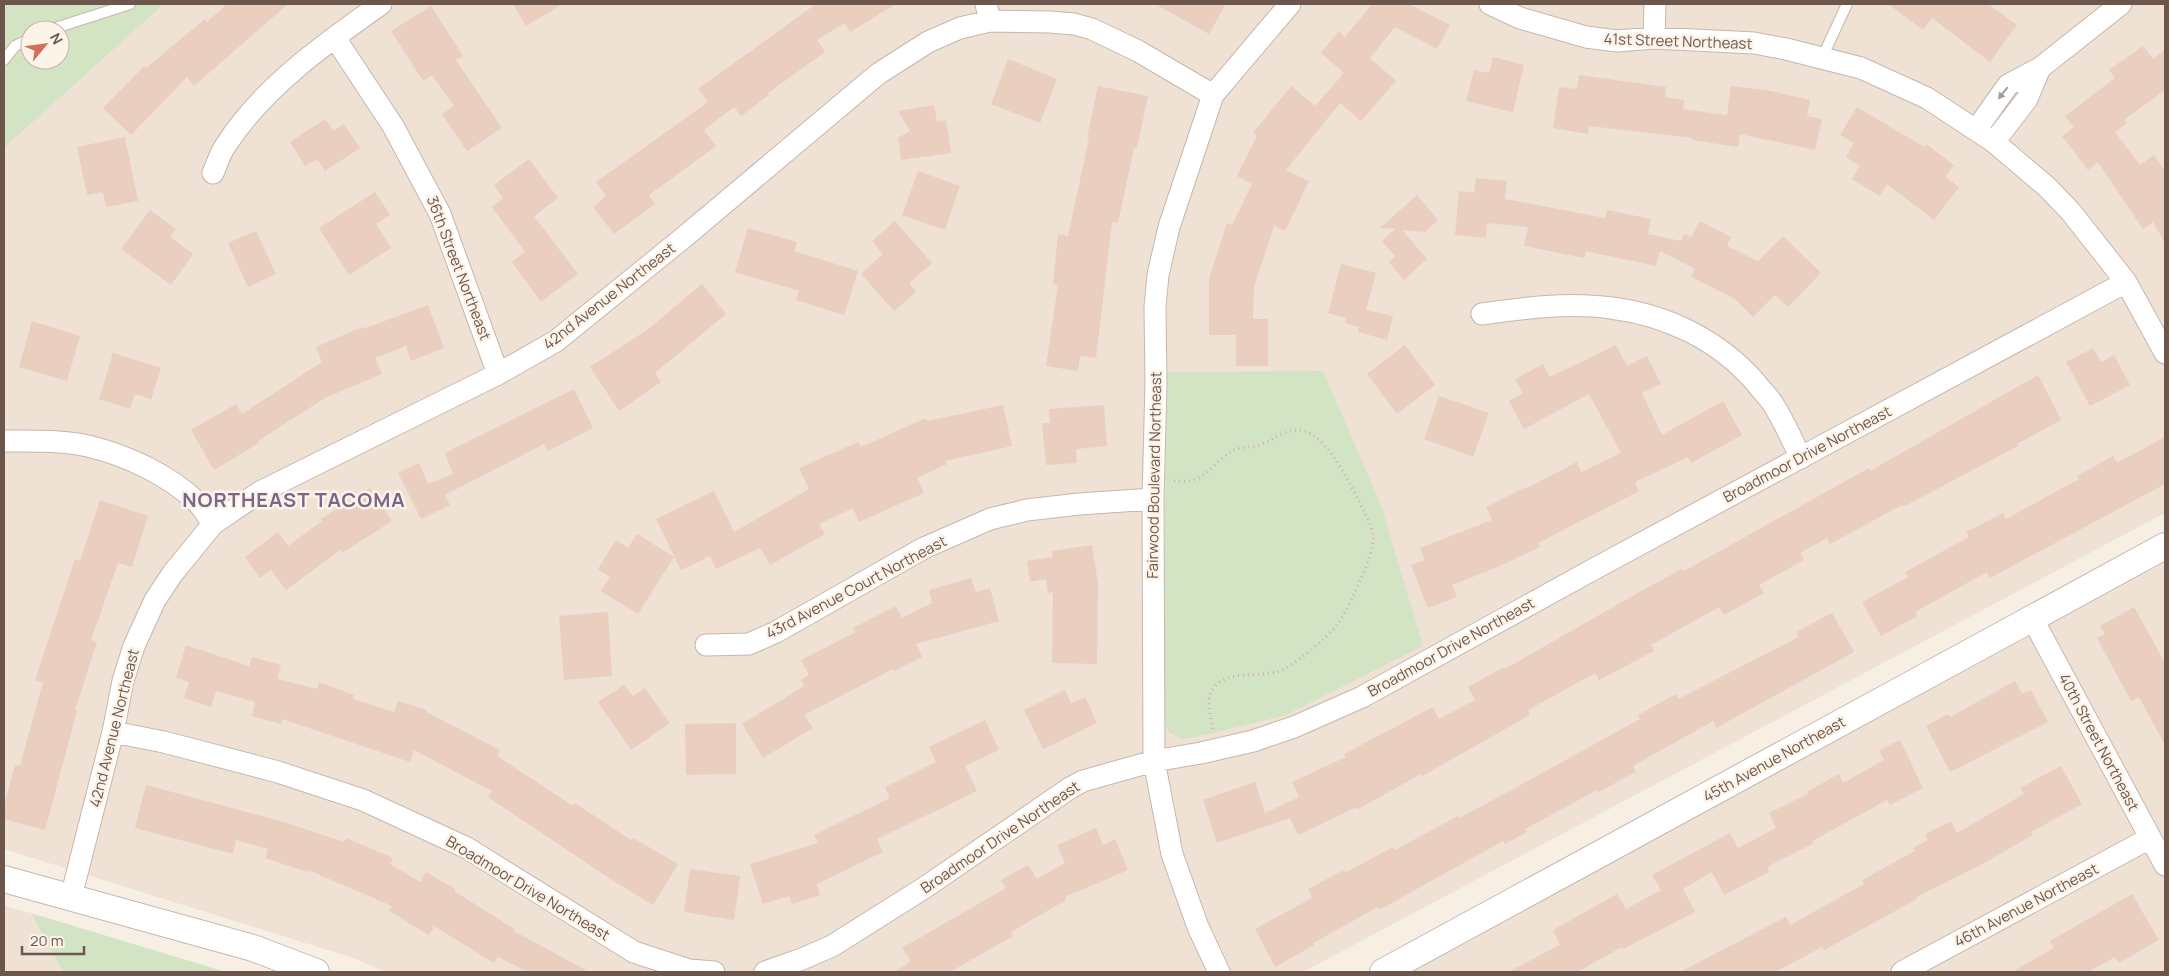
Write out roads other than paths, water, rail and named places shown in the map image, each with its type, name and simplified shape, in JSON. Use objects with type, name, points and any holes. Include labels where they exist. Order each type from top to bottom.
[{"type":"street","points":[[213,173],[225,146],[245,118],[286,77],[381,4]]},
{"type":"street","name":"Fairwood Boulevard Northeast","points":[[1219,972],[1198,927],[1172,854],[1154,761],[1153,490],[1156,382],[1154,307],[1158,275],[1168,227],[1213,95],[1290,4]]},
{"type":"street","name":"41st Street Northeast","points":[[1490,4],[1520,18],[1586,37],[1617,41],[1654,38],[1754,43],[1786,48],[1861,68],[1927,98],[1994,142],[2048,188],[2065,206],[2126,282],[2165,353]]},
{"type":"street","points":[[1654,38],[1655,4]]},
{"type":"street","points":[[1976,130],[2008,85],[2040,68],[2112,6]]},
{"type":"street","name":"42nd Avenue Northeast","points":[[71,897],[113,732],[123,681],[144,620],[173,573],[212,524],[260,492],[498,374],[556,341],[684,238],[878,74],[928,42],[960,28],[988,12],[1074,24],[1092,29],[1138,51],[1213,95]]},
{"type":"street","name":"36th Street Northeast","points":[[335,38],[393,126],[440,214],[498,374]]},
{"type":"street","points":[[1994,142],[2027,99],[2040,68]]},
{"type":"street","name":"Broadmoor Drive Northeast","points":[[765,972],[832,946],[924,888],[1076,784],[1154,761],[1253,741],[1294,727],[1362,697],[1594,568],[2126,282]]},
{"type":"street","points":[[1482,314],[1540,306],[1610,307],[1635,312],[1687,330],[1706,339],[1740,364],[1772,402],[1801,458]]},
{"type":"street","points":[[4,441],[70,444],[89,447],[143,466],[169,481],[198,503],[212,524]]},
{"type":"street","name":"43rd Avenue Court Northeast","points":[[706,645],[749,644],[776,632],[915,552],[990,519],[1027,510],[1062,506],[1153,490]]},
{"type":"street","name":"45th Avenue Northeast","points":[[1383,972],[2165,546]]},
{"type":"street","name":"40th Street Northeast","points":[[2032,618],[2165,865]]},
{"type":"street","name":"Broadmoor Drive Northeast","points":[[113,732],[164,742],[278,772],[363,800],[467,848],[634,952],[689,970],[714,972]]},
{"type":"street","name":"46th Avenue Northeast","points":[[1902,972],[2150,838]]},
{"type":"street","points":[[4,879],[253,948],[316,972]]},
{"type":"lane","points":[[70,23],[130,4]]},
{"type":"lane","points":[[1822,58],[1847,4]]},
{"type":"lane","points":[[4,60],[15,46],[20,44]]},
{"type":"district","name":"NORTHEAST TACOMA","points":[[294,499]]}]
